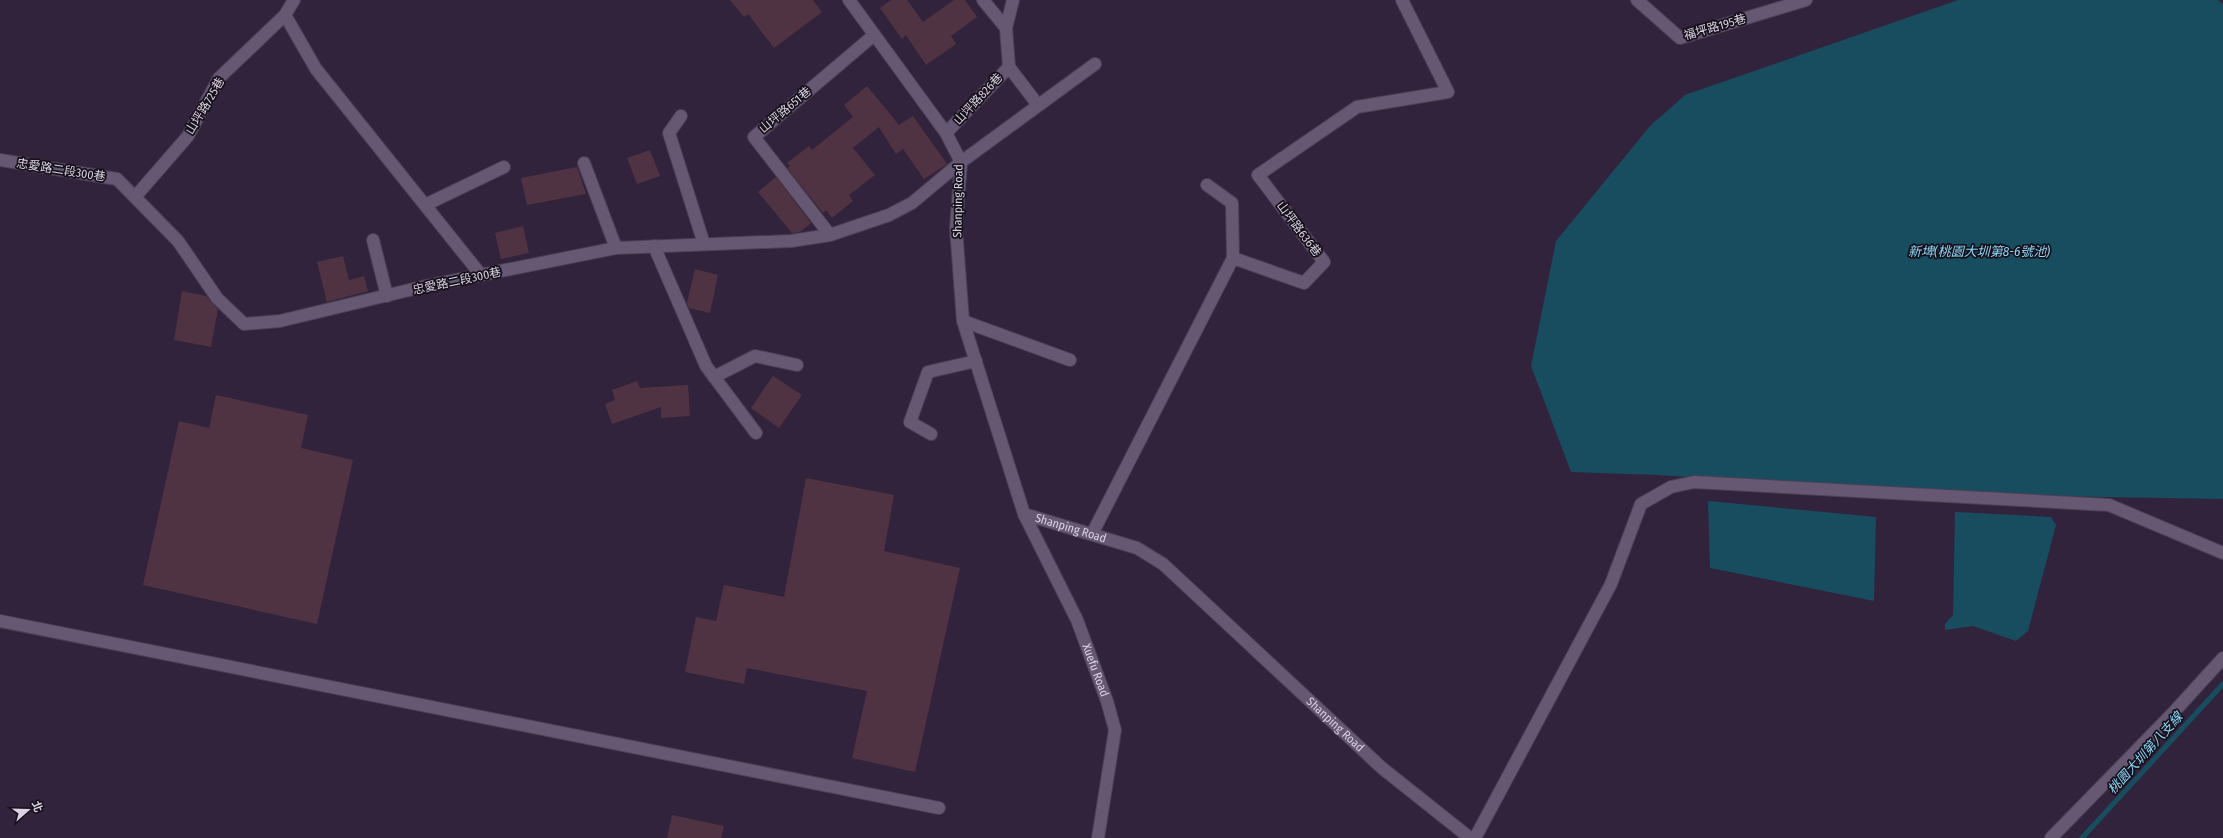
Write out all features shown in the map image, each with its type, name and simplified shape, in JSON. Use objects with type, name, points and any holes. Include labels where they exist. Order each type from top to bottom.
[{"type":"street","name":"山坪路725巷","points":[[135,197],[188,136],[219,78],[285,14],[294,0]]},
{"type":"street","name":"Shanping Road","points":[[848,0],[946,133],[961,162],[956,228],[963,320],[1024,514],[1137,548],[1163,564],[1382,768],[1470,838]]},
{"type":"street","points":[[983,0],[1006,28]]},
{"type":"street","name":"山坪路826巷","points":[[946,133],[1009,67],[1006,28],[1013,0]]},
{"type":"street","name":"山坪路636巷","points":[[1233,258],[1304,283],[1324,262],[1258,175],[1357,107],[1448,92],[1402,0]]},
{"type":"street","name":"福坪路195巷","points":[[1637,0],[1680,38],[1806,0]]},
{"type":"street","points":[[285,14],[316,69],[481,275]]},
{"type":"street","name":"山坪路651巷","points":[[830,235],[754,137],[874,35]]},
{"type":"street","name":"忠愛路二段300巷","points":[[0,160],[117,179],[178,241],[217,298],[244,324],[280,321],[481,275],[616,248],[791,241],[830,235],[889,215],[912,203],[961,162],[1095,64]]},
{"type":"street","points":[[1009,67],[1038,105]]},
{"type":"street","points":[[681,116],[669,133],[704,244]]},
{"type":"street","points":[[584,163],[616,248]]},
{"type":"street","points":[[425,205],[504,167]]},
{"type":"street","points":[[1092,534],[1233,258],[1232,203],[1207,185]]},
{"type":"street","points":[[373,240],[387,296]]},
{"type":"street","points":[[654,246],[706,366],[756,433]]},
{"type":"street","points":[[963,320],[1070,360]]},
{"type":"street","points":[[714,377],[755,356],[797,365]]},
{"type":"street","points":[[931,434],[910,422],[928,372],[976,361]]},
{"type":"street","points":[[1475,838],[1611,584],[1641,504],[1671,487],[1694,482],[2109,504],[2223,553]]},
{"type":"street","name":"Xuefu Road","points":[[1024,514],[1077,620],[1107,702],[1115,730],[1098,838]]},
{"type":"street","points":[[0,621],[939,808]]},
{"type":"street","points":[[2051,838],[2172,714],[2223,658]]},
{"type":"water","name":"新埤(桃園大圳第8-6號池)","points":[[1958,0],[2218,0],[2223,4],[2223,499],[1940,494],[1658,475],[1571,472],[1531,366],[1556,241],[1650,126],[1685,95]]},
{"type":"water","points":[[1708,501],[1876,517],[1874,601],[1710,568]]},
{"type":"water","points":[[1955,512],[2051,517],[2056,525],[2028,631],[2016,641],[1973,626],[1945,630],[1945,624],[1953,615]]},
{"type":"building","points":[[730,0],[813,0],[822,12],[774,48],[748,14],[744,17]]},
{"type":"building","points":[[891,0],[907,0],[923,22],[954,0],[965,0],[977,17],[951,36],[956,44],[926,65],[906,35],[902,39],[880,8]]},
{"type":"building","points":[[867,86],[899,125],[913,116],[947,164],[924,179],[903,149],[896,154],[879,127],[853,148],[875,175],[849,195],[853,201],[832,218],[826,210],[823,213],[787,168],[790,166],[787,163],[809,146],[812,150],[853,117],[844,105]]},
{"type":"building","points":[[650,150],[660,176],[637,184],[627,158]]},
{"type":"building","points":[[577,167],[586,194],[527,205],[521,178]]},
{"type":"building","points":[[776,177],[811,223],[800,232],[792,233],[758,192]]},
{"type":"building","points":[[523,226],[529,253],[501,259],[495,233]]},
{"type":"building","points":[[343,256],[349,280],[364,276],[368,291],[327,302],[317,262]]},
{"type":"building","points":[[695,269],[718,275],[710,313],[689,308],[687,303]]},
{"type":"building","points":[[182,291],[206,296],[218,309],[211,347],[174,340]]},
{"type":"building","points":[[773,376],[802,395],[779,428],[751,408]]},
{"type":"building","points":[[637,381],[640,388],[688,385],[690,416],[661,418],[661,407],[612,424],[605,404],[615,400],[612,390]]},
{"type":"building","points":[[216,395],[308,415],[301,448],[353,460],[317,624],[143,585],[179,421],[209,428]]},
{"type":"building","points":[[806,478],[894,495],[884,551],[960,568],[915,772],[852,758],[867,691],[747,668],[744,684],[685,672],[696,617],[716,621],[724,585],[784,597]]},
{"type":"building","points":[[672,815],[724,826],[721,838],[667,838]]},
{"type":"waterway","name":"桃園大圳第八支線","points":[[2082,838],[2223,684]]}]
